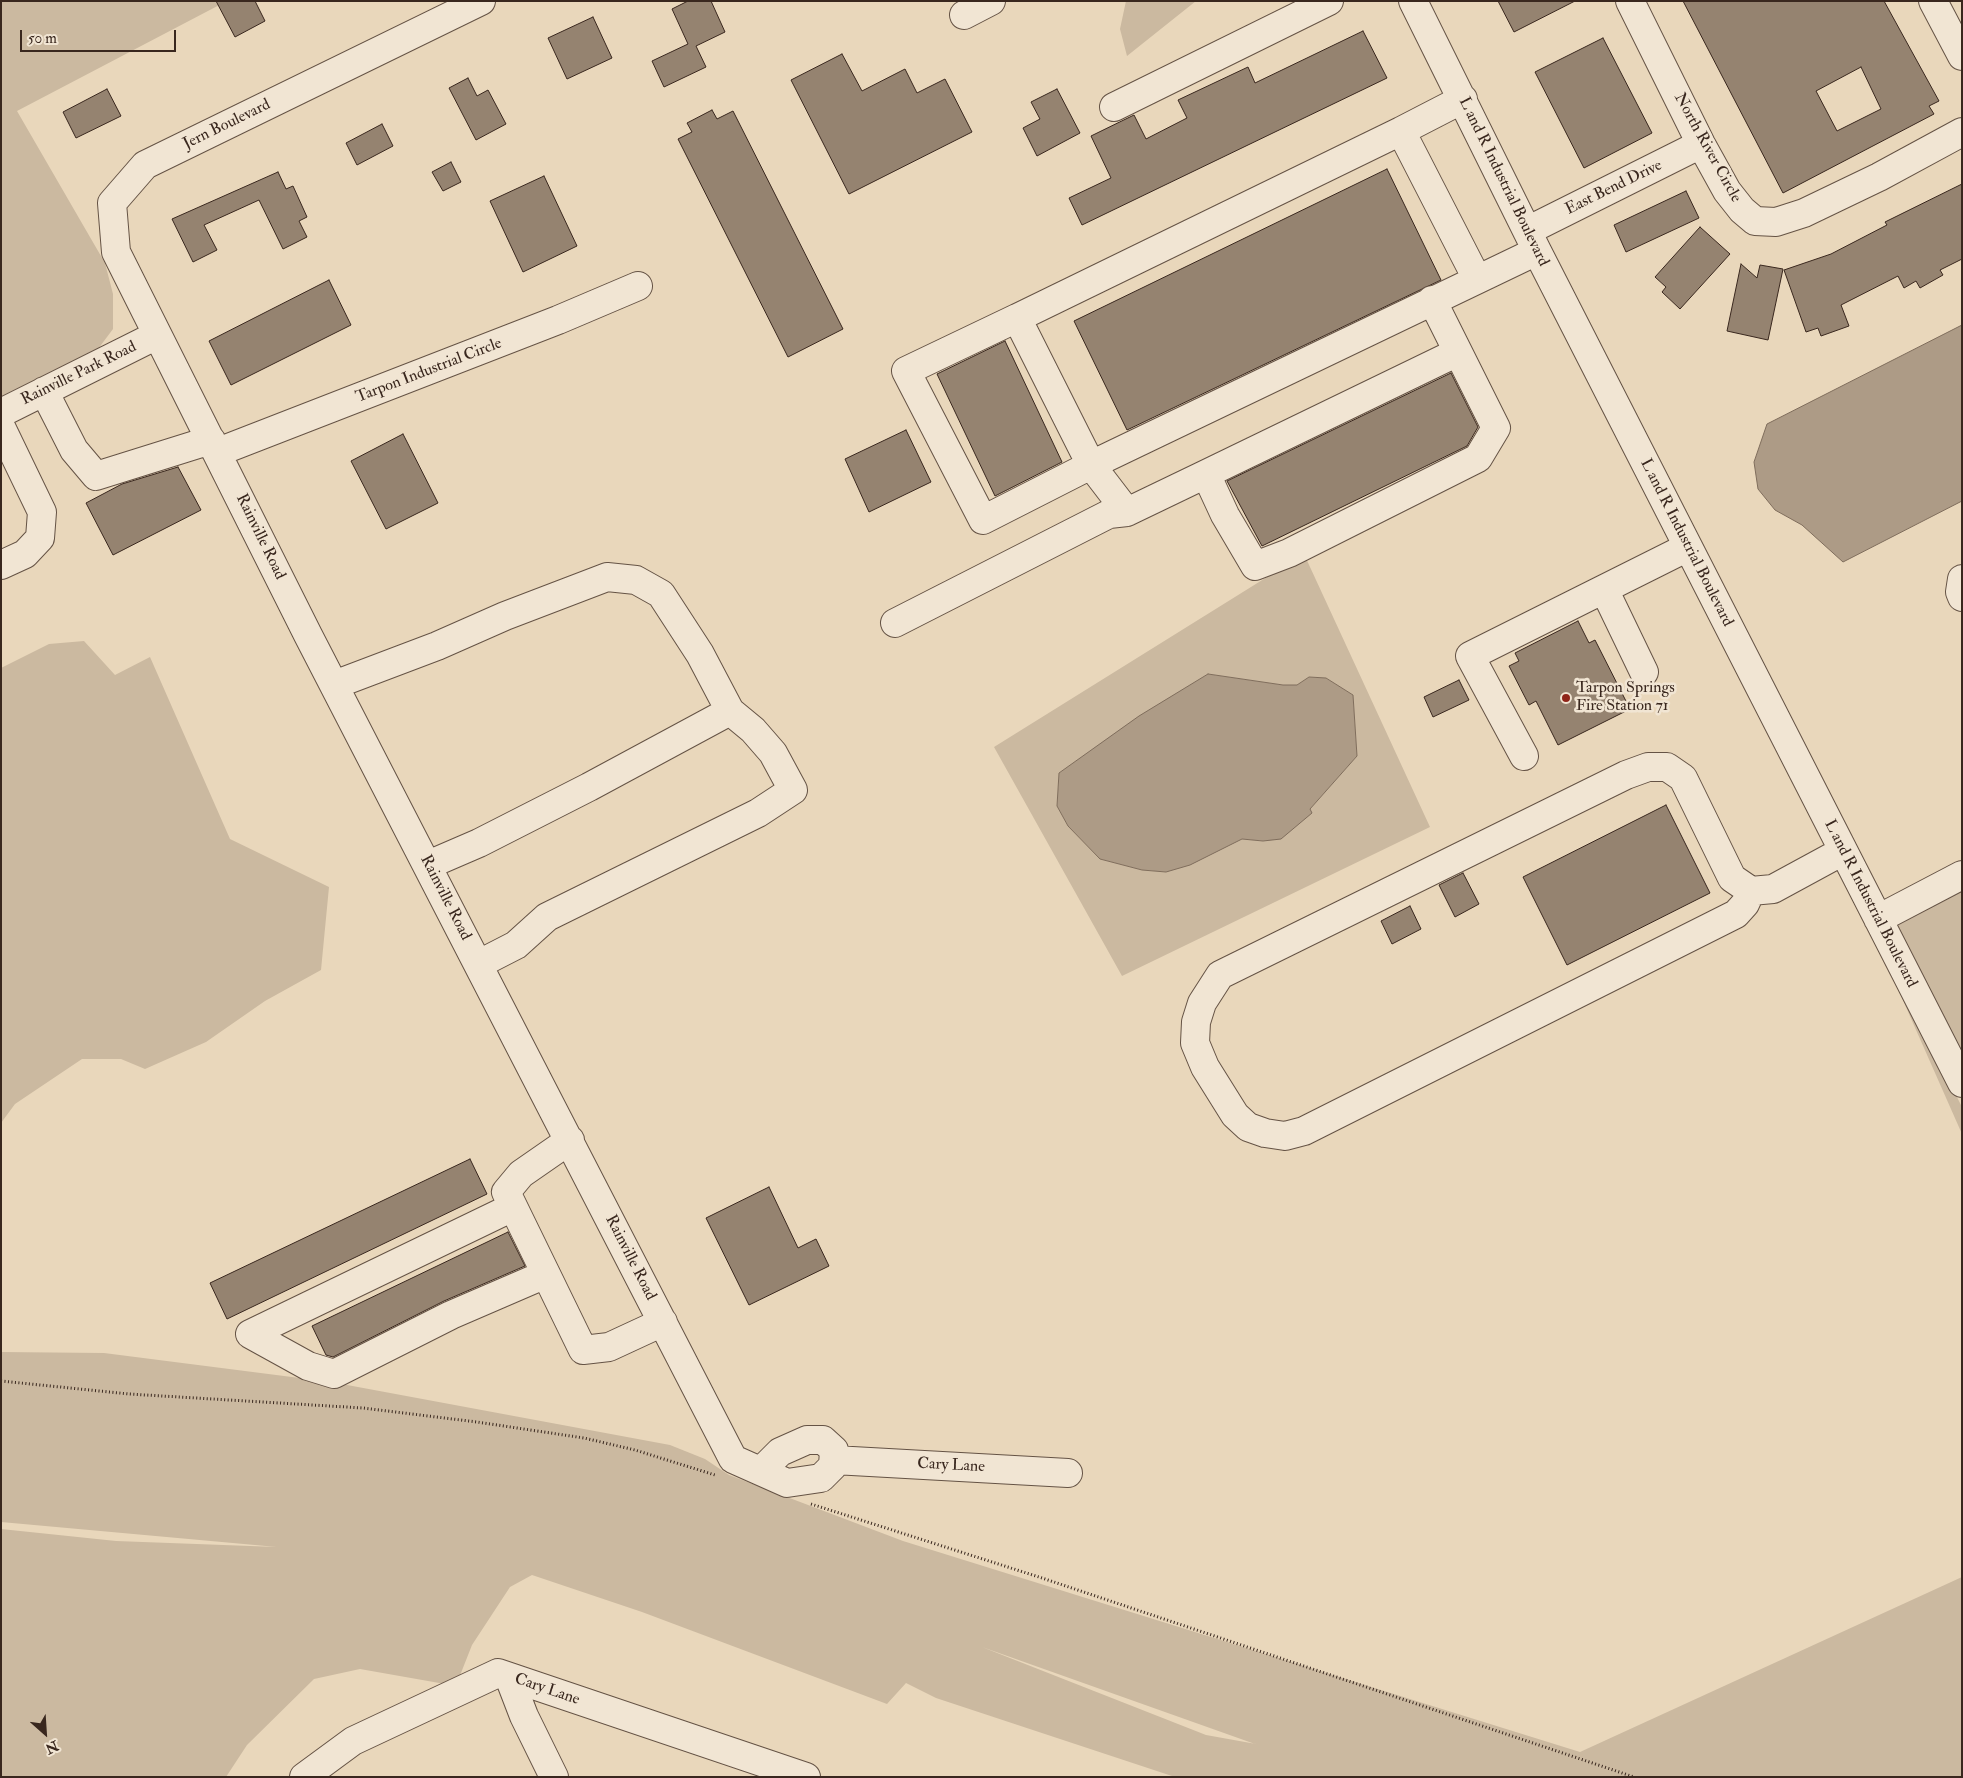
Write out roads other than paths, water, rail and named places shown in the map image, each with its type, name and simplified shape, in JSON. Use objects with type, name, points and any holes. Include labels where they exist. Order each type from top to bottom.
[{"type":"street","name":"Jern Boulevard","points":[[157,335],[116,252],[112,203],[145,165],[481,1]]},
{"type":"street","points":[[964,15],[991,1]]},
{"type":"street","points":[[1114,106],[1330,1]]},
{"type":"street","name":"L and R Industrial Boulevard","points":[[1414,1],[1532,241],[1962,1083]]},
{"type":"street","name":"North River Circle","points":[[1630,1],[1701,144],[1727,191],[1742,210],[1755,221],[1776,222],[1804,213],[1879,177],[1962,132]]},
{"type":"street","points":[[1933,1],[1962,56]]},
{"type":"street","points":[[1127,512],[1091,466],[1017,318],[1401,131],[1462,99]]},
{"type":"street","points":[[1401,131],[1477,279]]},
{"type":"street","name":"East Bend Drive","points":[[1017,318],[906,371],[983,520],[1477,279],[1532,241],[1701,144]]},
{"type":"street","name":"Tarpon Industrial Circle","points":[[44,392],[74,450],[96,476],[214,446],[558,320],[638,286]]},
{"type":"street","points":[[1206,474],[1225,515],[1255,566],[1298,548],[1478,458],[1496,428],[1432,300]]},
{"type":"street","name":"Rainville Park Road","points":[[1,412],[157,335]]},
{"type":"street","name":"Rainville Road","points":[[157,335],[334,685],[663,1322],[726,1468],[761,1471]]},
{"type":"street","points":[[895,622],[1109,514],[1127,512],[1458,352]]},
{"type":"street","points":[[1,427],[42,512],[40,538],[25,554],[1,565]]},
{"type":"street","points":[[1524,756],[1470,656],[1688,547]]},
{"type":"street","points":[[334,685],[607,577],[636,580],[661,594],[700,654],[730,711],[753,730],[773,753],[793,790],[758,813],[547,917],[516,944],[479,964]]},
{"type":"street","points":[[1962,578],[1960,592],[1962,597]]},
{"type":"street","points":[[1604,589],[1644,672]]},
{"type":"street","points":[[428,865],[479,843],[581,791],[730,711]]},
{"type":"street","points":[[1751,891],[1745,904],[1736,914],[1304,1131],[1285,1136],[1265,1133],[1248,1127],[1235,1115],[1204,1067],[1195,1043],[1196,1022],[1202,1003],[1220,975],[1626,775],[1648,767],[1667,767],[1683,778],[1732,878],[1751,891],[1773,889],[1843,851]]},
{"type":"street","points":[[1878,919],[1962,875]]},
{"type":"street","points":[[570,1140],[521,1174],[506,1192],[583,1350],[609,1347],[663,1322]]},
{"type":"street","points":[[514,1207],[250,1334],[308,1366],[334,1374],[451,1315],[546,1274]]},
{"type":"street","points":[[807,1440],[823,1440],[834,1450],[833,1466],[821,1478],[787,1483],[761,1471],[780,1452],[807,1440]]},
{"type":"street","name":"Cary Lane","points":[[834,1460],[1068,1473]]},
{"type":"street","name":"Cary Lane","points":[[304,1777],[354,1741],[498,1673],[806,1777]]},
{"type":"street","points":[[509,1677],[524,1716],[554,1777]]},
{"type":"place","name":"Tarpon Springs Fire Station 71","points":[[1566,698]]}]
